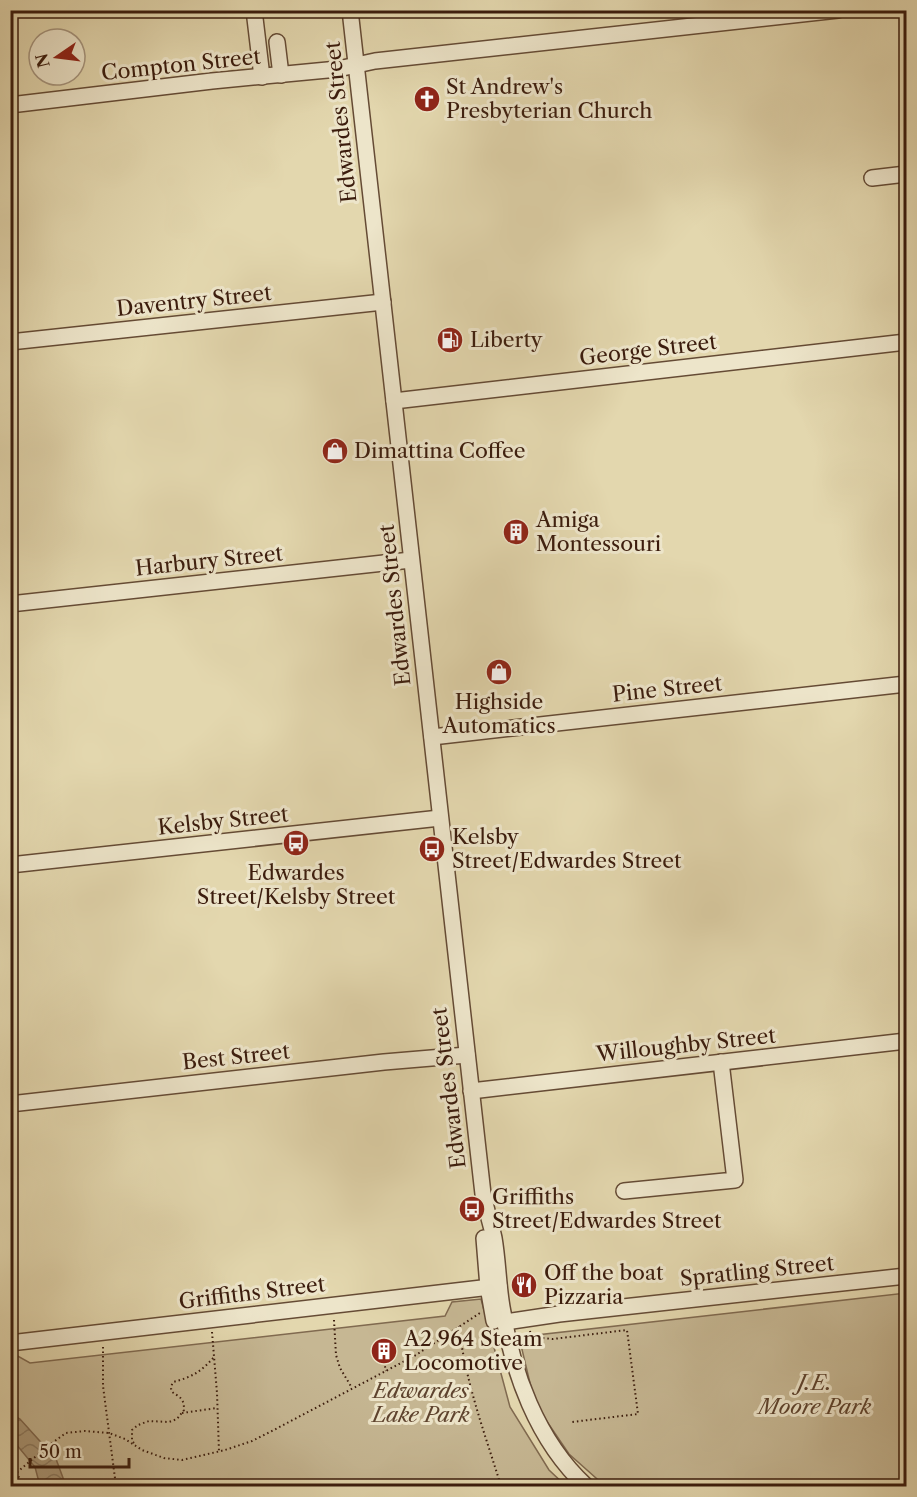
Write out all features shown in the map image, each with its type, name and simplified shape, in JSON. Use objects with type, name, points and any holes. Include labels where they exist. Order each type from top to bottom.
[{"type":"street","points":[[254,10],[262,77]]},
{"type":"street","name":"Edwardes Street","points":[[350,10],[483,1194],[485,1251],[520,1379],[534,1414],[549,1441],[586,1486]]},
{"type":"street","name":"Compton Street","points":[[10,105],[212,81],[338,69],[375,61],[838,10]]},
{"type":"street","points":[[277,42],[281,75]]},
{"type":"street","points":[[872,177],[906,174]]},
{"type":"street","name":"Daventry Street","points":[[10,342],[383,302]]},
{"type":"street","name":"George Street","points":[[394,401],[906,342]]},
{"type":"street","name":"Harbury Street","points":[[10,604],[411,560]]},
{"type":"street","name":"Pine Street","points":[[432,736],[906,684]]},
{"type":"street","name":"Kelsby Street","points":[[10,865],[440,818]]},
{"type":"street","name":"Willoughby Street","points":[[471,1090],[906,1041]]},
{"type":"street","name":"Best Street","points":[[10,1104],[384,1062],[467,1055]]},
{"type":"street","points":[[624,1191],[735,1180],[721,1062]]},
{"type":"street","name":"Spratling Street","points":[[505,1322],[906,1276]]},
{"type":"street","name":"Edwardes Street","points":[[494,1286],[496,1330],[513,1389],[543,1449],[574,1486]]},
{"type":"street","name":"Griffiths Street","points":[[10,1343],[494,1286]]},
{"type":"path","points":[[333,1305],[336,1355],[340,1368],[353,1389]]},
{"type":"path","points":[[10,1478],[66,1433],[85,1431],[109,1433],[125,1439],[142,1450],[164,1458],[182,1460],[219,1452],[261,1437],[353,1389],[416,1355],[485,1309]]},
{"type":"path","points":[[528,1318],[531,1337],[553,1339],[627,1330],[638,1414],[572,1422]]},
{"type":"path","points":[[459,1326],[461,1347],[501,1486]]},
{"type":"path","points":[[103,1332],[103,1386],[116,1486]]},
{"type":"path","points":[[212,1343],[219,1452]]},
{"type":"path","points":[[382,1353],[386,1371]]},
{"type":"path","points":[[135,1445],[132,1441],[132,1430],[138,1425],[149,1421],[169,1422],[177,1419],[184,1410],[182,1400],[172,1392],[173,1382],[190,1377],[206,1367],[214,1357]]},
{"type":"path","points":[[182,1413],[217,1408]]},
{"type":"path","points":[[17,1472],[22,1486]]},
{"type":"green space","name":"J.E. Moore Park","points":[[906,1293],[906,1486],[605,1486],[569,1454],[535,1404],[519,1337]]},
{"type":"green space","name":"Edwardes Lake Park","points":[[481,1299],[510,1407],[549,1470],[566,1486],[11,1486],[11,1356],[16,1355],[30,1363],[445,1316],[452,1302]]},
{"type":"water","points":[[11,1414],[20,1419],[56,1459],[66,1486],[40,1486],[35,1467],[11,1438]]},
{"type":"place","name":"St Andrew's Presbyterian Church","points":[[427,99]]},
{"type":"place","name":"Liberty","points":[[450,340]]},
{"type":"place","name":"Dimattina Coffee","points":[[335,451]]},
{"type":"place","name":"Amiga Montessouri","points":[[516,532]]},
{"type":"place","name":"Highside Automatics","points":[[499,672]]},
{"type":"place","name":"Edwardes Street/Kelsby Street","points":[[296,843]]},
{"type":"place","name":"Kelsby Street/Edwardes Street","points":[[432,849]]},
{"type":"place","name":"Griffiths Street/Edwardes Street","points":[[472,1209]]},
{"type":"place","name":"Off the boat Pizzaria","points":[[524,1285]]},
{"type":"place","name":"A2 964 Steam Locomotive","points":[[384,1351]]}]
